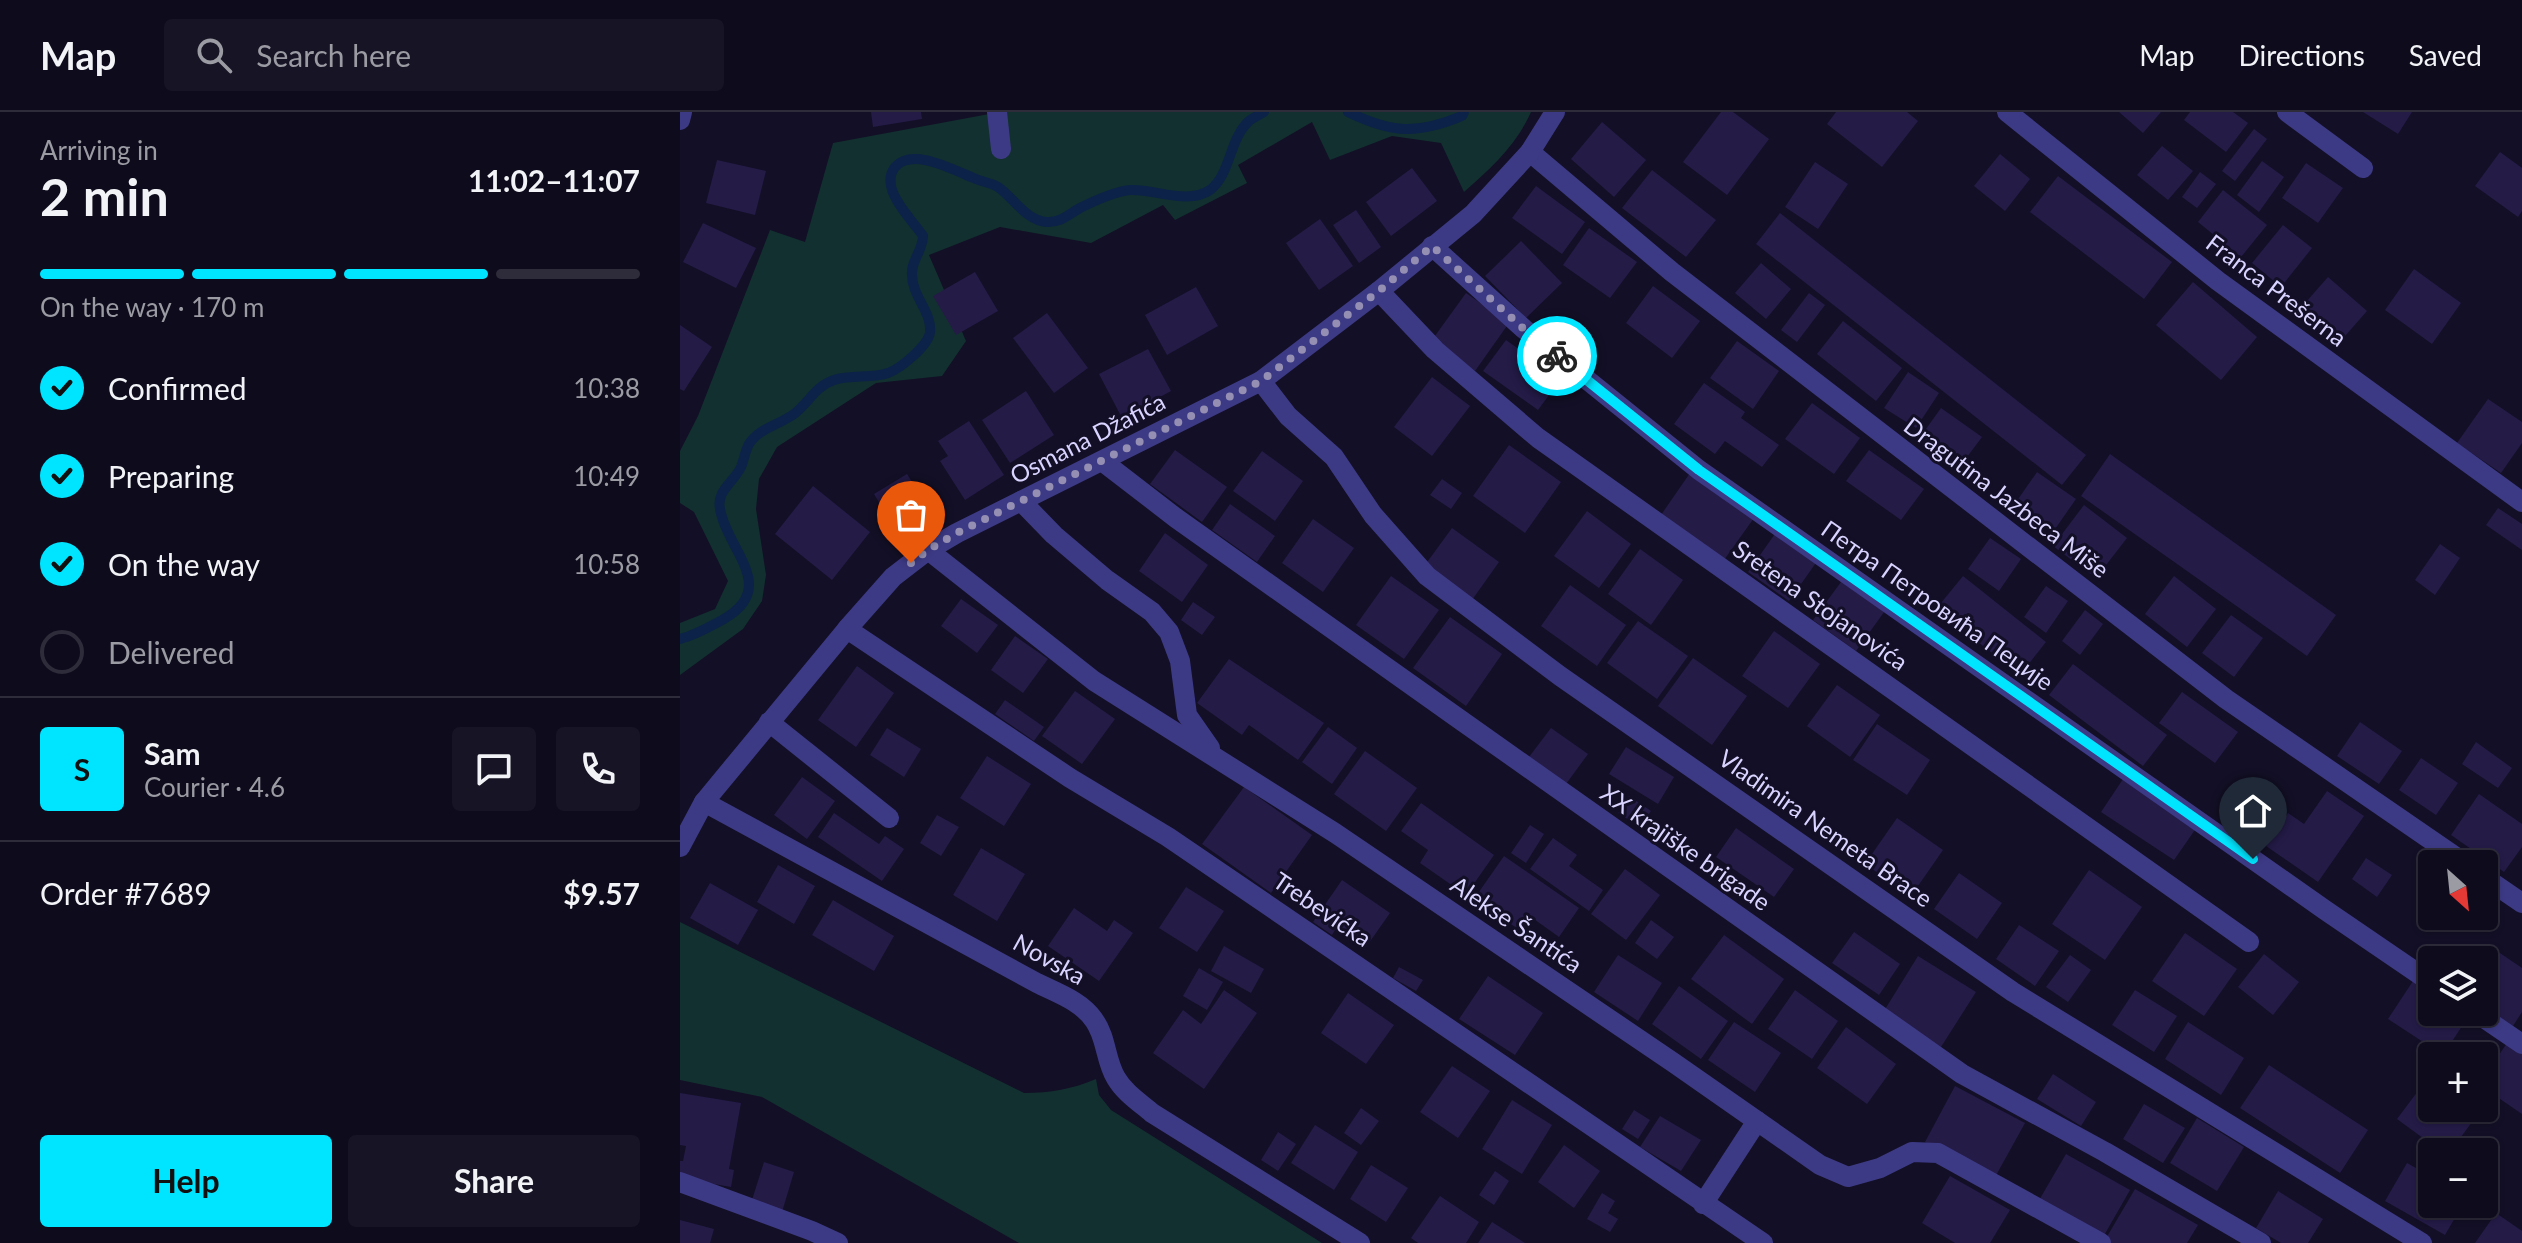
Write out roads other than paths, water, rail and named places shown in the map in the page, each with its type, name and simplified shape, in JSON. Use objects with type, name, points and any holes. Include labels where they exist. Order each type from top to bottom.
[{"type":"street","points":[[680,120],[682,112]]},
{"type":"street","points":[[997,112],[1001,149]]},
{"type":"street","name":"Osmana Džafića","points":[[680,847],[704,802],[893,577],[928,550],[1261,381],[1473,214],[1530,152],[1555,112]]},
{"type":"street","name":"Franca Prešerna","points":[[2007,112],[2218,281],[2522,502]]},
{"type":"street","points":[[2287,112],[2363,168]]},
{"type":"street","name":"Dragutina Jazbeca Miše","points":[[1530,152],[1672,272],[2214,689],[2446,850]]},
{"type":"street","name":"Петра Петровића Пеције","points":[[1432,246],[1524,329],[1699,470],[2418,973]]},
{"type":"street","name":"Sretena Stojanovića","points":[[1379,291],[1435,350],[1538,438],[2249,942]]},
{"type":"street","name":"Vladimira Nemeta Brace","points":[[1261,381],[1288,416],[1334,457],[1373,515],[1427,576],[1560,676],[2013,992],[2422,1243]]},
{"type":"street","name":"XX krajiške brigade","points":[[1102,461],[1176,518],[1962,1074],[2105,1152],[2261,1243]]},
{"type":"street","points":[[1021,501],[1054,535],[1107,580],[1152,612],[1169,632],[1180,661],[1187,715],[1220,761]]},
{"type":"street","name":"Alekse Šantića","points":[[928,550],[1094,681],[1348,842],[1820,1165],[1848,1177],[1880,1168],[1912,1152],[1938,1153],[2101,1243]]},
{"type":"street","name":"Trebevićka","points":[[847,629],[1070,778],[1168,837],[1763,1243]]},
{"type":"street","points":[[769,722],[889,818]]},
{"type":"street","name":"Novska","points":[[704,802],[1076,1002],[1094,1019],[1106,1043],[1115,1077],[1127,1092],[1152,1113],[1360,1243]]},
{"type":"street","points":[[2498,887],[2522,903]]},
{"type":"street","points":[[2496,1026],[2522,1044]]},
{"type":"street","points":[[1703,1204],[1757,1121]]},
{"type":"street","points":[[680,1182],[838,1243]]},
{"type":"waterway","points":[[680,639],[724,619],[740,607],[748,594],[749,581],[745,567],[724,524],[719,503],[741,467],[753,439],[794,414],[827,383],[841,378],[875,376],[893,371],[913,356],[928,337],[930,325],[912,275],[923,236],[894,194],[891,176],[895,167],[913,159],[935,162],[996,186],[1033,218],[1052,222],[1098,199],[1125,191],[1192,196],[1210,190],[1222,175],[1242,128],[1264,112]]},
{"type":"waterway","points":[[1348,112],[1391,128],[1404,129],[1446,122],[1462,116],[1464,112]]}]
